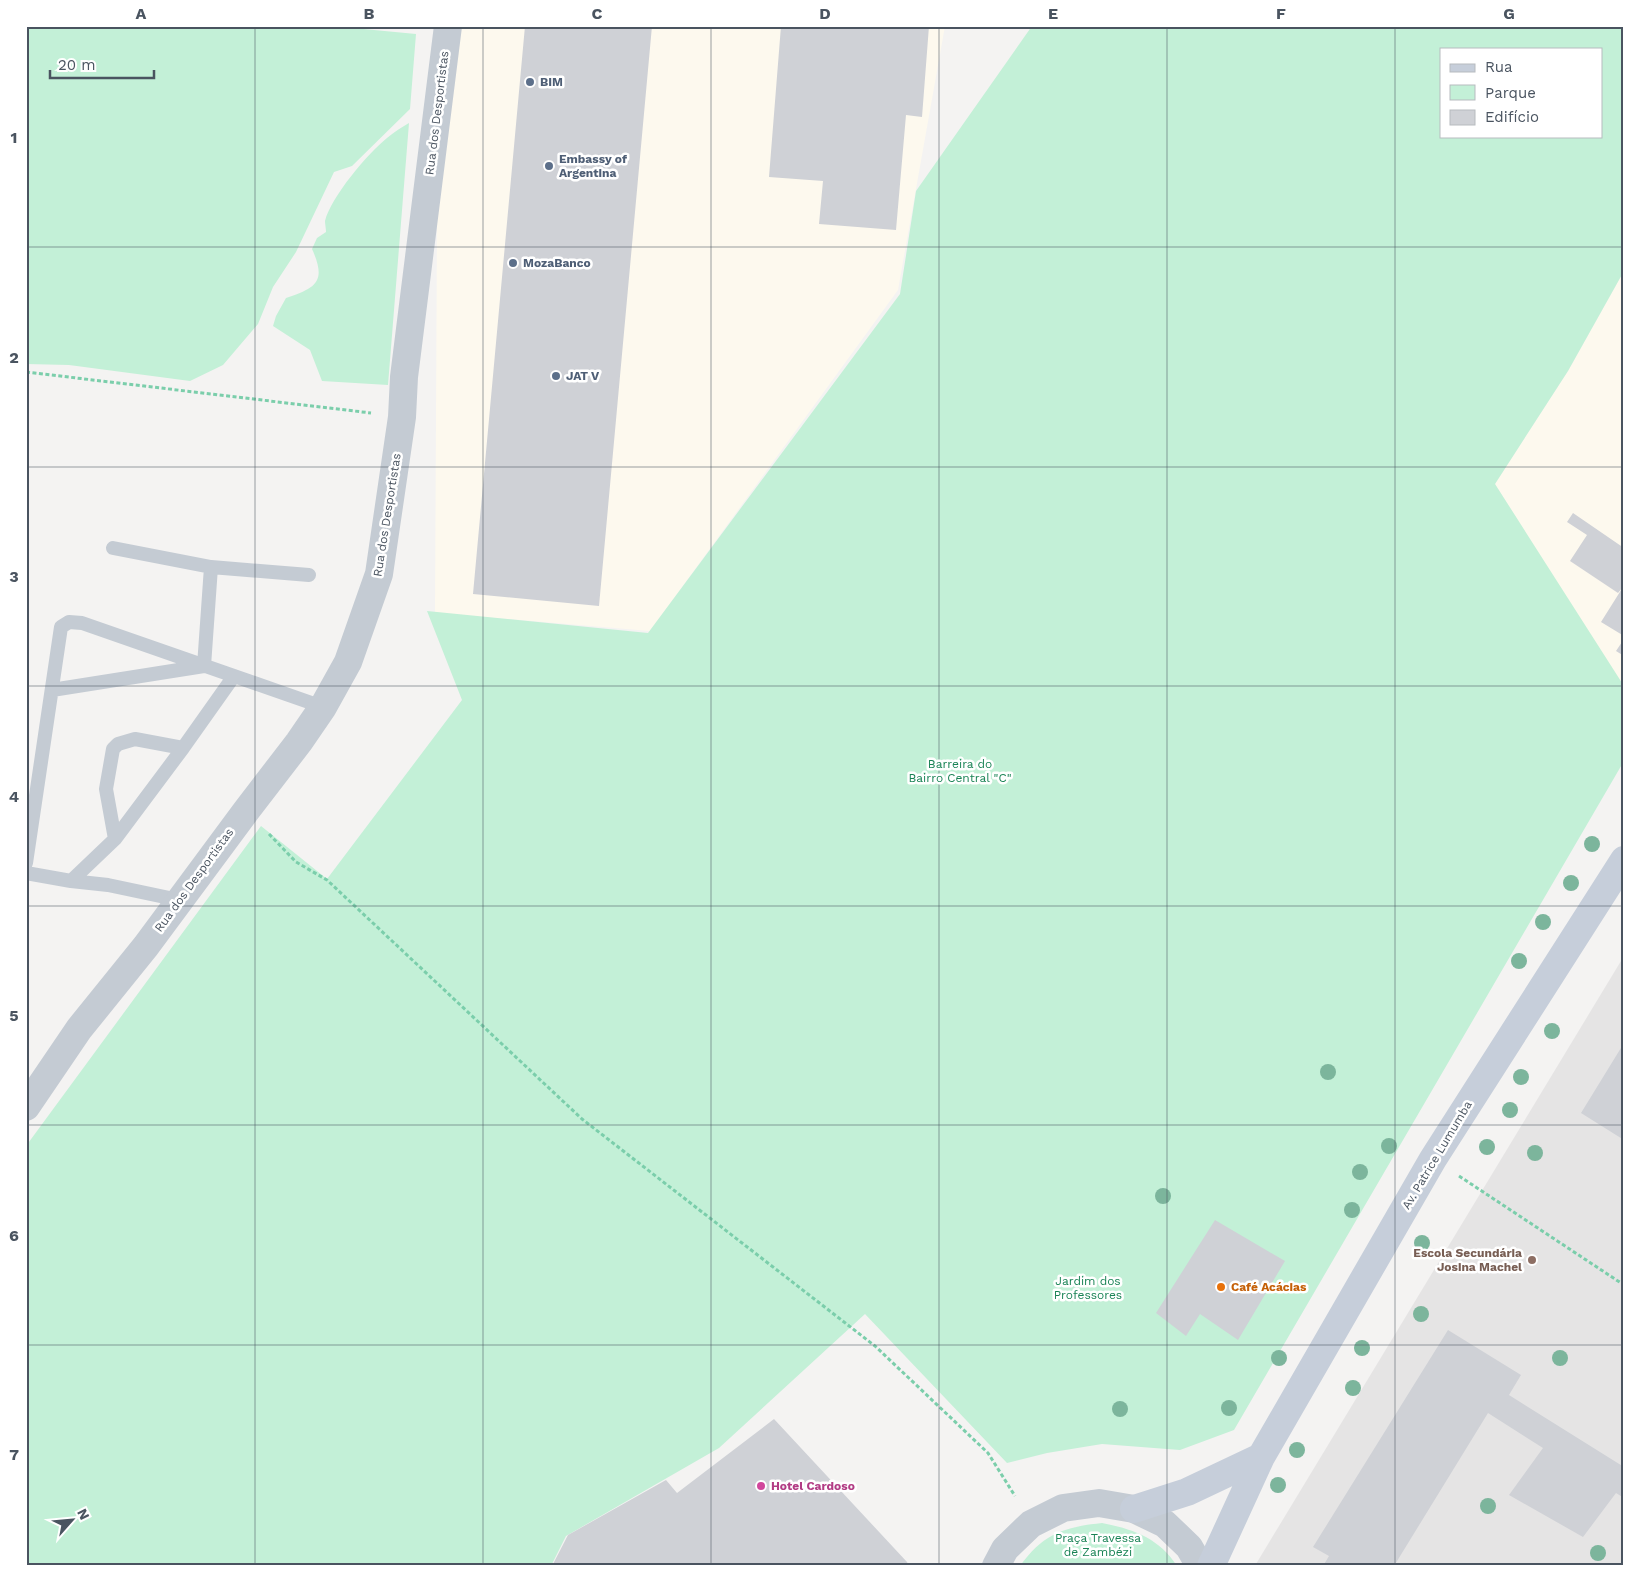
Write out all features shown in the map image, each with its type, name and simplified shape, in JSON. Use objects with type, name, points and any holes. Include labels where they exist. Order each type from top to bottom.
[{"type":"main road","name":"Av. Patrice Lumumba","points":[[1211,1566],[1261,1457],[1433,1159],[1624,860]]},
{"type":"main road","points":[[1134,1509],[1187,1492],[1261,1457]]},
{"type":"street","name":"Rua dos Desportistas","points":[[26,1107],[79,1029],[146,946],[299,742],[348,662],[380,574],[402,417],[405,367],[448,26]]},
{"type":"street","points":[[996,1566],[1005,1549],[1031,1524],[1063,1508],[1099,1503],[1134,1509],[1165,1524],[1189,1547],[1200,1566]]},
{"type":"lane","points":[[113,548],[211,567],[309,575]]},
{"type":"lane","points":[[204,666],[211,567]]},
{"type":"lane","points":[[26,863],[61,627],[69,622],[82,622],[322,707]]},
{"type":"lane","points":[[52,690],[204,666]]},
{"type":"lane","points":[[71,881],[115,839],[234,676]]},
{"type":"lane","points":[[115,839],[106,789],[113,749],[118,744],[135,739],[183,748]]},
{"type":"lane","points":[[26,873],[108,885],[179,900]]},
{"type":"path","points":[[26,372],[402,417]]},
{"type":"path","points":[[246,811],[296,862],[327,880],[582,1119],[876,1346],[988,1453],[1031,1524]]},
{"type":"path","points":[[1433,1159],[1624,1286]]},
{"type":"shaded area","points":[[438,26],[945,26],[898,290],[650,631],[435,613]]},
{"type":"shaded area","points":[[1624,271],[1624,690],[1495,484],[1568,371]]},
{"type":"shaded area","name":"Escola Secundária Josina Machel","points":[[1624,956],[1624,1566],[1259,1566],[1256,1564]]},
{"type":"green space","points":[[26,26],[332,26],[416,34],[410,109],[352,166],[334,172],[296,252],[273,287],[258,324],[223,365],[190,381],[69,365],[26,364]]},
{"type":"green space","points":[[1032,26],[1624,26],[1624,271],[1568,371],[1495,484],[1624,686],[1624,761],[1234,1430],[1180,1450],[1102,1444],[1047,1453],[1007,1463],[865,1314],[719,1448],[566,1536],[551,1566],[26,1566],[26,1146],[261,826],[327,879],[462,700],[427,611],[648,633],[900,294],[916,191]]},
{"type":"green space","points":[[409,123],[388,385],[322,381],[310,350],[273,326],[276,316],[286,298],[305,291],[316,282],[318,269],[312,249],[317,238],[326,232],[325,221],[342,188],[379,145]]},
{"type":"green space","name":"Praça Travessa de Zambézi","points":[[1102,1523],[1124,1528],[1144,1536],[1162,1548],[1177,1566],[1020,1566],[1037,1546],[1055,1534],[1076,1527]]},
{"type":"building","name":"JAT V","points":[[525,26],[652,26],[599,606],[473,594]]},
{"type":"building","points":[[781,26],[929,26],[922,117],[906,115],[896,230],[819,224],[823,181],[769,177]]},
{"type":"building","points":[[1573,513],[1624,548],[1624,636],[1601,622],[1623,587],[1618,593],[1570,561],[1587,535],[1567,522]]},
{"type":"building","points":[[1624,639],[1624,656],[1616,651]]},
{"type":"building","points":[[1624,1043],[1624,1140],[1581,1113]]},
{"type":"building","name":"Café Acácias","points":[[1215,1220],[1285,1261],[1238,1340],[1200,1314],[1186,1336],[1156,1313]]},
{"type":"building","points":[[1448,1330],[1521,1375],[1509,1395],[1624,1467],[1624,1498],[1616,1493],[1583,1537],[1509,1495],[1543,1448],[1488,1413],[1394,1566],[1323,1566],[1329,1556],[1313,1547]]},
{"type":"building","name":"Hotel Cardoso","points":[[774,1419],[909,1566],[552,1566],[568,1535],[666,1480],[677,1493]]},
{"type":"place","name":"BIM","points":[[530,82]]},
{"type":"place","name":"Embassy of Argentina","points":[[549,166]]},
{"type":"place","name":"MozaBanco","points":[[513,263]]},
{"type":"place","name":"JAT V","points":[[556,376]]},
{"type":"place","name":"Escola Secundária Josina Machel","points":[[1532,1260]]},
{"type":"place","name":"Café Acácias","points":[[1221,1287]]},
{"type":"place","name":"Hotel Cardoso","points":[[761,1486]]},
{"type":"park label","name":"Barreira do Bairro Central \"C\"","points":[[960,771]]},
{"type":"park label","name":"Jardim dos Professores","points":[[1088,1288]]}]
